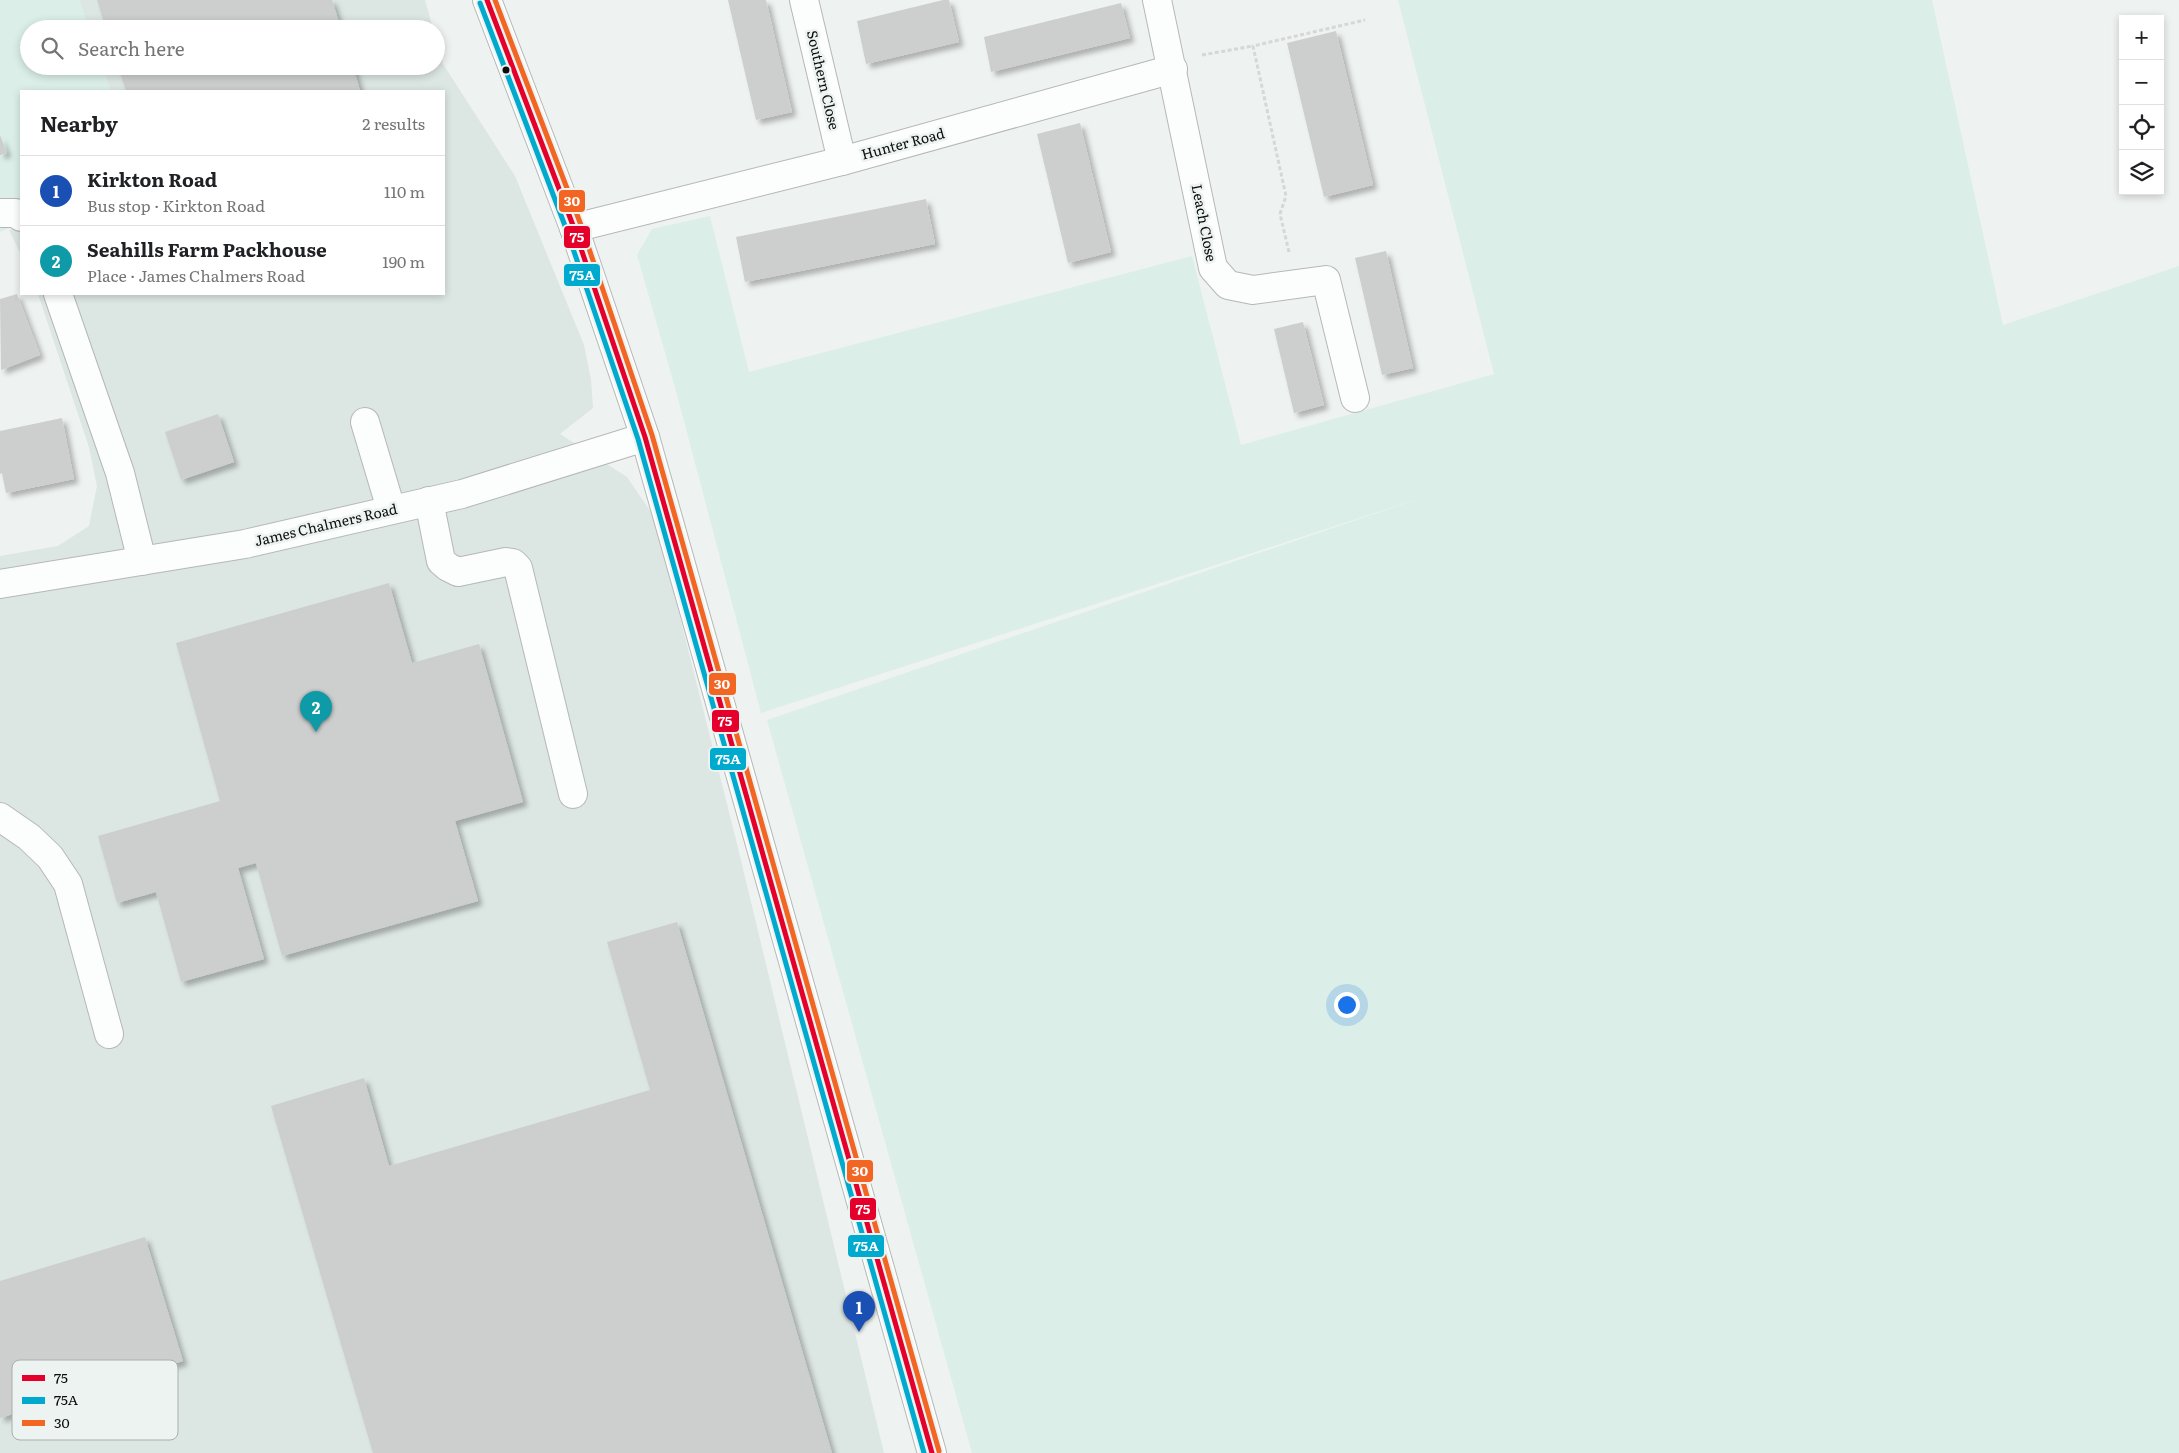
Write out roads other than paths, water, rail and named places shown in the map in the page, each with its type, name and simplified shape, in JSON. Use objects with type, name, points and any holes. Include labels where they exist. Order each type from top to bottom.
[{"type":"street","points":[[487,0],[574,228],[645,437],[932,1453]]},
{"type":"street","name":"Southern Close","points":[[804,0],[842,160]]},
{"type":"street","name":"Leach Close","points":[[1157,0],[1213,268],[1228,285],[1253,290],[1326,280],[1355,398]]},
{"type":"street","name":"Hunter Road","points":[[574,228],[842,160],[1172,65]]},
{"type":"street","points":[[0,212],[16,213],[20,216]]},
{"type":"street","points":[[58,295],[120,473],[142,561]]},
{"type":"street","points":[[365,422],[391,509]]},
{"type":"street","name":"James Chalmers Road","points":[[0,584],[244,544],[462,494],[645,437]]},
{"type":"street","points":[[429,501],[441,561],[448,567],[458,572],[506,562],[513,563],[518,568],[573,794]]},
{"type":"street","points":[[0,817],[29,837],[50,857],[68,884],[109,1034]]},
{"type":"place","name":"Seahills Farm Packhouse","points":[[316,732]]},
{"type":"place","name":"Kirkton Road","points":[[859,1332]]}]
